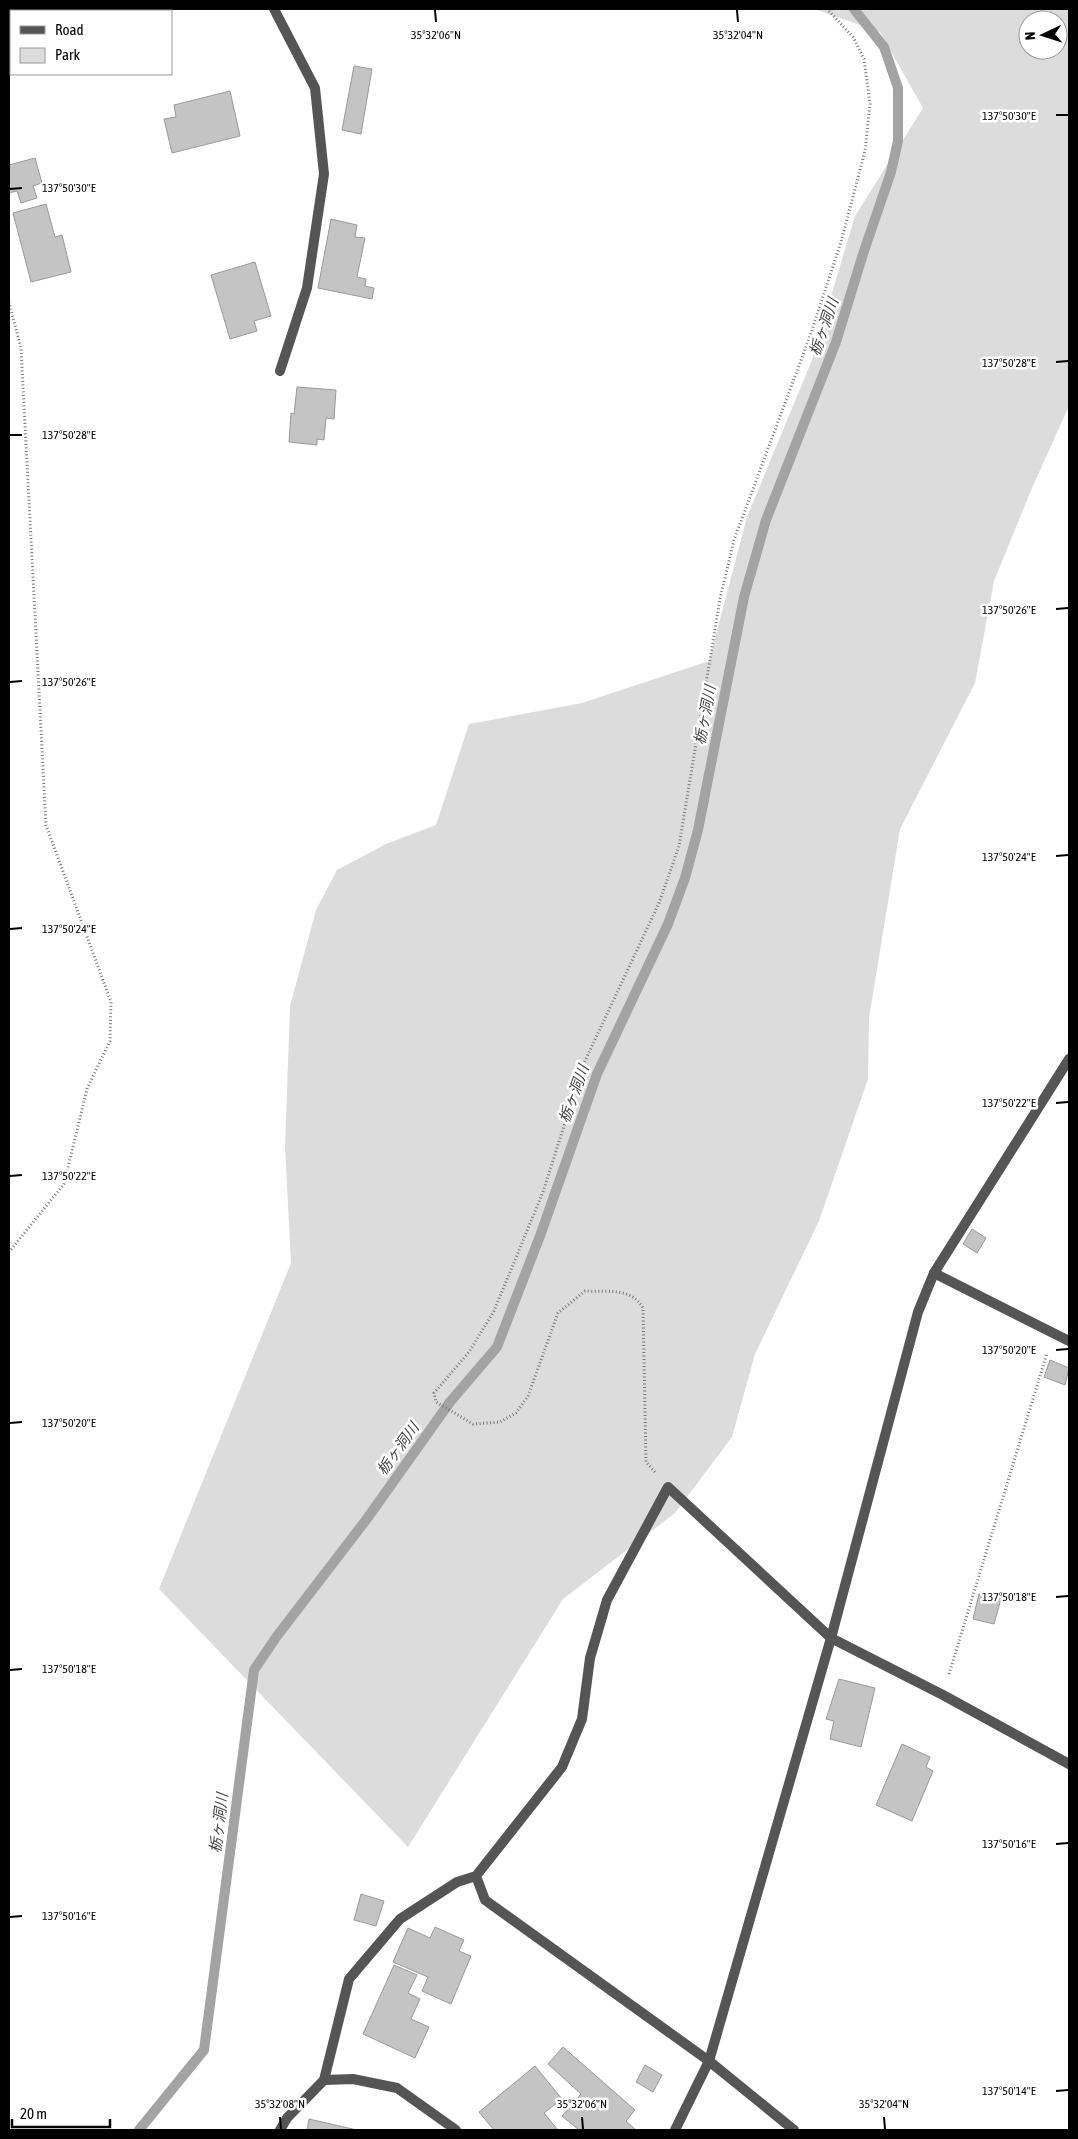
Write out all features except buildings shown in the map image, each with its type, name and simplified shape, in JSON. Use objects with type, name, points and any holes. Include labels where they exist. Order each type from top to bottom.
[{"type":"street","points":[[274,9],[314,88],[324,174],[307,288],[280,371]]},
{"type":"street","points":[[675,2130],[709,2061],[831,1638],[918,1312],[934,1273],[1069,1059]]},
{"type":"street","points":[[934,1273],[1069,1341]]},
{"type":"street","points":[[280,2130],[287,2118],[324,2080],[349,1979],[400,1919],[457,1882],[476,1876],[562,1767],[582,1719],[590,1658],[607,1600],[668,1487],[831,1638],[943,1695],[1069,1764]]},
{"type":"street","points":[[476,1876],[485,1900],[709,2061],[794,2130]]},
{"type":"street","points":[[324,2080],[353,2079],[397,2088],[456,2130]]},
{"type":"path","points":[[668,1487],[646,1462],[643,1308],[638,1299],[627,1292],[585,1291],[558,1313],[528,1396],[516,1413],[500,1422],[473,1424],[436,1402],[434,1393],[469,1352],[494,1311],[543,1192],[584,1063],[659,903],[679,846],[720,599],[734,540],[810,336],[841,242],[865,151],[870,104],[864,59],[854,36],[827,9]]},
{"type":"path","points":[[9,302],[21,348],[46,825],[111,1002],[110,1041],[87,1089],[64,1184],[9,1252]]},
{"type":"path","points":[[943,1695],[1054,1333]]},
{"type":"green space","points":[[814,9],[1069,9],[1069,406],[1032,488],[994,581],[975,683],[900,829],[869,1018],[868,1079],[819,1221],[755,1354],[732,1437],[675,1513],[563,1599],[408,1847],[159,1589],[291,1263],[285,1147],[290,1006],[316,910],[337,870],[386,844],[436,825],[469,724],[582,703],[709,661],[747,517],[812,360],[855,216],[923,108],[880,32]]},
{"type":"waterway","name":"栃ヶ洞川","points":[[139,2130],[204,2050],[254,1670],[277,1636],[366,1520],[450,1402],[497,1347],[540,1236],[597,1074],[668,924],[685,878],[698,830],[744,597],[766,520],[836,342],[891,172],[898,141],[898,88],[884,47],[854,9]]}]
